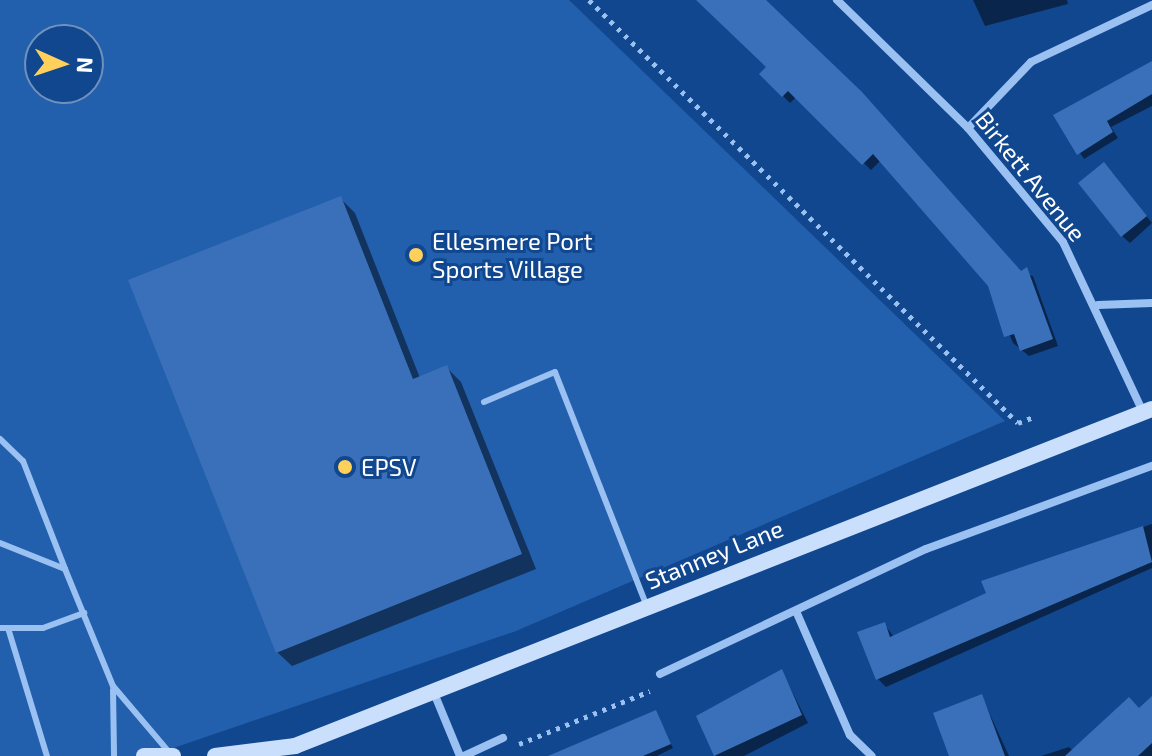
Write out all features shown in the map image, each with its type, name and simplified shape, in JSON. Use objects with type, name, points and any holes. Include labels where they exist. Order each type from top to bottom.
[{"type":"main road","name":"Stanney Lane","points":[[215,756],[289,751],[1148,411]]},
{"type":"main road","points":[[144,756],[174,756]]},
{"type":"street","name":"Birkett Avenue","points":[[837,0],[968,128],[1063,242],[1098,305],[1148,411]]},
{"type":"street","points":[[968,128],[1031,62],[1152,5]]},
{"type":"street","points":[[1098,305],[1152,303]]},
{"type":"street","points":[[660,674],[926,549],[1152,466]]},
{"type":"street","points":[[796,611],[850,735],[872,756]]},
{"type":"street","points":[[434,693],[462,756],[503,738]]},
{"type":"lane","points":[[484,402],[555,372],[647,607]]},
{"type":"lane","points":[[0,439],[23,461],[113,686],[174,756]]},
{"type":"lane","points":[[0,543],[65,569]]},
{"type":"lane","points":[[47,756],[4,628],[43,628],[84,613]]},
{"type":"lane","points":[[113,686],[114,756]]},
{"type":"path","points":[[589,0],[1018,423],[1034,417]]},
{"type":"path","points":[[503,738],[522,745],[653,689],[660,674]]},
{"type":"shaded area","name":"Ellesmere Port Sports Village","points":[[0,0],[569,0],[1005,421],[516,631],[150,756],[0,756]]},
{"type":"building","points":[[696,0],[766,0],[862,92],[1021,271],[1027,267],[1053,339],[1020,351],[1014,334],[1004,337],[988,286],[873,154],[862,165],[788,91],[782,97],[759,74],[766,67]]},
{"type":"building","points":[[1152,61],[1152,94],[1107,121],[1113,132],[1077,155],[1053,115]]},
{"type":"building","points":[[1104,162],[1147,216],[1121,237],[1078,183]]},
{"type":"building","name":"EPSV","points":[[341,196],[413,379],[447,365],[522,554],[276,653],[128,280]]},
{"type":"building","points":[[1143,526],[1152,562],[876,680],[857,632],[885,622],[890,637],[986,593],[981,581]]},
{"type":"building","points":[[782,669],[802,715],[714,756],[696,716]]},
{"type":"building","points":[[982,694],[1005,756],[949,756],[933,713]]},
{"type":"building","points":[[1152,696],[1152,743],[1138,756],[1065,756],[1129,697],[1139,708]]},
{"type":"building","points":[[656,710],[671,744],[643,756],[548,756]]},
{"type":"place","name":"Ellesmere Port Sports Village","points":[[416,255]]},
{"type":"place","name":"EPSV","points":[[345,467]]}]
